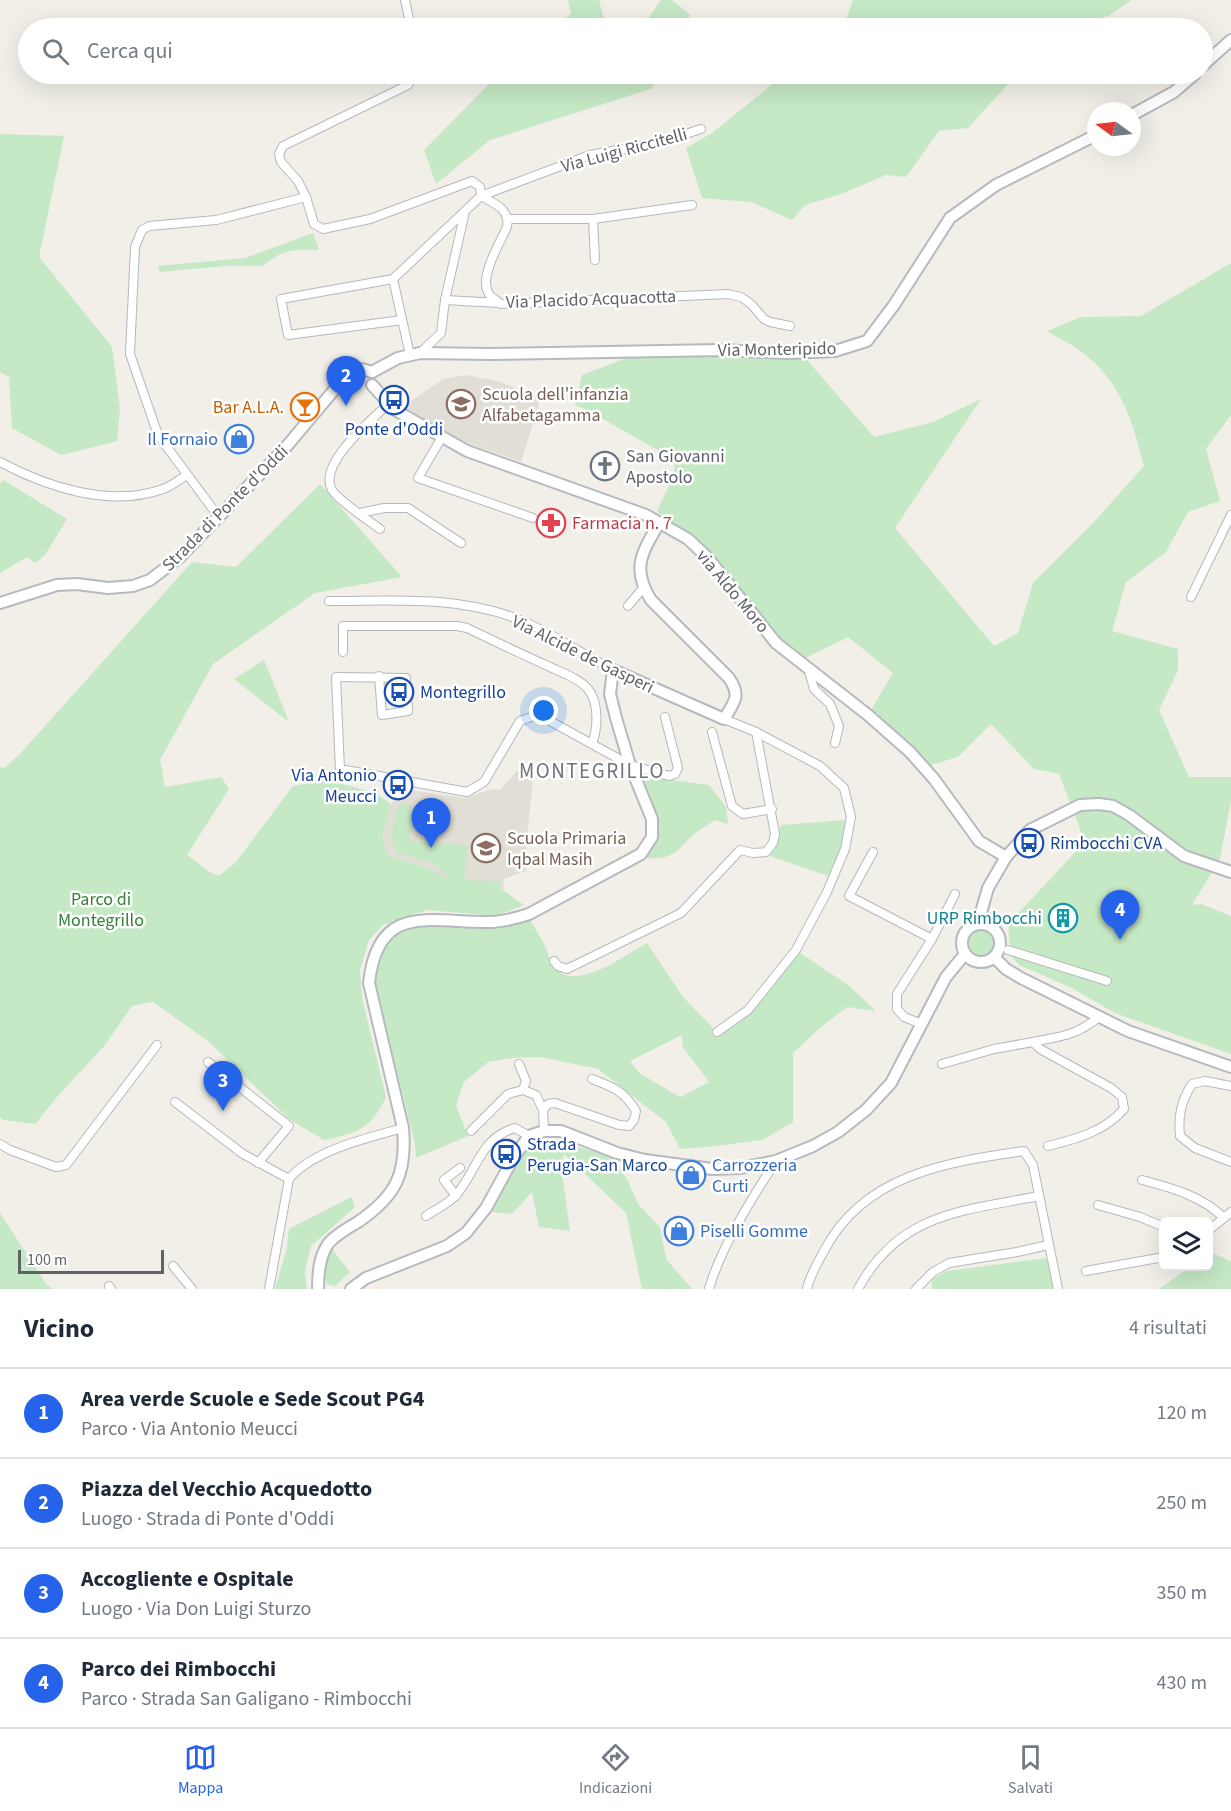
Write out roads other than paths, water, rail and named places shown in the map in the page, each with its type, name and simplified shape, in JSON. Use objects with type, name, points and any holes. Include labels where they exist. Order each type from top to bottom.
[{"type":"street","points":[[405,0],[409,18]]},
{"type":"street","points":[[1213,57],[1231,40]]},
{"type":"street","points":[[402,320],[288,335],[281,299],[393,279],[464,214],[478,199],[480,187],[472,181],[370,219],[323,229],[314,224],[306,197],[298,181],[280,162],[279,154],[283,146],[408,84]]},
{"type":"street","points":[[1141,111],[1183,84]]},
{"type":"street","name":"Via Luigi Riccitelli","points":[[478,199],[590,155],[661,142],[701,129]]},
{"type":"street","name":"Via Monteripido","points":[[372,372],[380,366],[415,354],[721,350],[835,351],[867,341],[894,305],[950,218],[996,185],[1087,140]]},
{"type":"street","points":[[218,516],[158,435],[130,354],[135,247],[141,230],[149,226],[216,220],[306,197]]},
{"type":"street","points":[[478,199],[505,211],[508,219],[593,219],[692,205]]},
{"type":"street","points":[[393,279],[402,320],[415,354],[441,333],[445,300],[464,214]]},
{"type":"street","name":"Via Placido Acquacotta","points":[[508,219],[507,227],[487,274],[486,285],[490,295],[501,304],[728,294],[741,297],[751,304],[764,319],[779,325],[790,326]]},
{"type":"street","points":[[593,219],[595,260]]},
{"type":"street","points":[[445,300],[501,304]]},
{"type":"street","name":"Strada di Ponte d'Oddi","points":[[0,603],[57,585],[77,584],[108,588],[133,586],[150,580],[180,557],[286,447],[334,390],[345,383],[356,381],[357,374],[362,369],[372,372]]},
{"type":"street","points":[[356,381],[361,387],[369,387],[375,378],[372,372]]},
{"type":"street","name":"via Aldo Moro","points":[[372,385],[388,404],[406,417],[467,451],[646,515],[688,539],[707,557],[776,643],[868,715],[909,752],[934,779],[979,841],[1006,857]]},
{"type":"street","points":[[380,529],[332,491],[329,479],[331,468],[340,453],[388,404]]},
{"type":"street","points":[[442,437],[418,478],[533,518]]},
{"type":"street","points":[[0,462],[50,484],[109,495],[137,495],[165,489],[187,475]]},
{"type":"street","points":[[360,513],[384,508],[408,508],[461,543]]},
{"type":"street","points":[[1191,597],[1231,515]]},
{"type":"street","points":[[659,523],[641,555],[640,572],[643,588],[651,600],[729,678],[737,690],[735,702],[724,719],[756,732],[820,766],[844,788],[851,817],[845,849],[827,892],[796,950],[748,1010],[717,1032]]},
{"type":"street","points":[[628,606],[643,588]]},
{"type":"street","name":"Via Alcide de Gasperi","points":[[329,601],[428,601],[469,605],[519,620],[613,670],[724,719]]},
{"type":"street","points":[[343,652],[343,626],[457,626],[467,628],[572,678],[588,689],[596,717],[596,735],[592,743]]},
{"type":"street","points":[[808,668],[814,688],[830,704],[839,726],[835,742]]},
{"type":"street","points":[[318,1289],[320,1262],[329,1242],[376,1210],[395,1186],[403,1164],[405,1146],[403,1128],[369,983],[370,969],[382,941],[406,922],[512,920],[529,914],[641,854],[652,837],[653,827],[646,802],[630,765],[610,694],[613,670]]},
{"type":"street","points":[[379,676],[382,715],[408,711],[406,678],[379,676],[336,677],[340,769],[467,792],[484,782],[520,721],[534,716],[550,721],[630,765],[669,776],[675,774],[678,768],[665,717]]},
{"type":"street","points":[[712,732],[732,806],[742,814],[772,809]]},
{"type":"street","points":[[554,961],[558,966],[567,969],[681,913],[740,850],[753,853],[766,852],[773,843],[775,834],[756,732]]},
{"type":"street","points":[[978,923],[988,888],[1006,857],[1030,830],[1080,805],[1113,806],[1129,815],[1184,856],[1231,872]]},
{"type":"street","points":[[873,852],[849,896],[932,939]]},
{"type":"street","points":[[922,1024],[904,1017],[897,1009],[897,994],[932,939],[955,894]]},
{"type":"street","points":[[978,923],[990,926],[998,935],[1000,947],[994,957],[982,962],[975,962],[965,954],[961,941],[967,929],[978,923]]},
{"type":"street","points":[[1008,950],[1107,981]]},
{"type":"street","points":[[351,1289],[372,1275],[447,1246],[466,1233],[486,1208],[514,1157],[530,1136],[544,1131],[561,1131],[617,1153],[712,1169],[740,1168],[776,1161],[813,1146],[838,1132],[866,1110],[891,1083],[946,977],[965,954]]},
{"type":"street","points":[[994,957],[1005,969],[1099,1017],[1142,1036],[1231,1067]]},
{"type":"street","points":[[942,1064],[994,1049],[1072,1034],[1099,1017]]},
{"type":"street","points":[[1033,1042],[1040,1049],[1111,1088],[1122,1097],[1124,1109],[1115,1120],[1084,1136],[1048,1146]]},
{"type":"street","points":[[0,1144],[56,1167],[66,1165],[157,1045]]},
{"type":"street","points":[[208,1062],[289,1126],[258,1162]]},
{"type":"street","points":[[519,1064],[526,1081],[523,1090]]},
{"type":"street","points":[[543,1110],[548,1104],[555,1103],[628,1126],[634,1120],[636,1111],[628,1098],[616,1089],[592,1079]]},
{"type":"street","points":[[1231,1086],[1205,1081],[1192,1084],[1184,1096],[1178,1118],[1180,1136],[1195,1149],[1231,1162]]},
{"type":"street","points":[[471,1131],[508,1094],[523,1090],[536,1095],[543,1110],[544,1131]]},
{"type":"street","points":[[175,1102],[243,1154],[289,1179]]},
{"type":"street","points":[[269,1289],[289,1179],[297,1169],[317,1157],[403,1128]]},
{"type":"street","points":[[426,1216],[456,1196],[491,1141],[502,1132],[515,1128],[530,1136]]},
{"type":"street","points":[[807,1289],[809,1278],[830,1239],[853,1211],[892,1183],[931,1168],[1024,1151],[1033,1165],[1058,1289]]},
{"type":"street","points":[[709,1289],[714,1271],[776,1161]]},
{"type":"street","points":[[456,1196],[444,1180],[460,1168]]},
{"type":"street","points":[[1142,1180],[1172,1188],[1212,1206],[1224,1218]]},
{"type":"street","points":[[858,1289],[870,1268],[894,1243],[916,1227],[938,1217],[1039,1196]]},
{"type":"street","points":[[1098,1205],[1159,1225]]},
{"type":"street","points":[[1213,1228],[1231,1212]]},
{"type":"street","points":[[916,1289],[933,1272],[949,1263],[1048,1245]]},
{"type":"street","points":[[1086,1271],[1159,1258]]},
{"type":"street","points":[[173,1266],[192,1289]]},
{"type":"street","points":[[318,1275],[325,1289]]},
{"type":"place","name":"Ponte d'Oddi","points":[[394,400]]},
{"type":"place","name":"Scuola dell'infanzia Alfabetagamma","points":[[461,404]]},
{"type":"place","name":"Piazza del Vecchio Acquedotto","points":[[346,406]]},
{"type":"place","name":"Bar A.L.A.","points":[[305,407]]},
{"type":"place","name":"Il Fornaio","points":[[239,439]]},
{"type":"place","name":"San Giovanni Apostolo","points":[[605,466]]},
{"type":"place","name":"Farmacia n. 7","points":[[551,523]]},
{"type":"place","name":"Montegrillo","points":[[399,692]]},
{"type":"place","name":"Via Antonio Meucci","points":[[398,785]]},
{"type":"place","name":"Rimbocchi CVA","points":[[1029,843]]},
{"type":"place","name":"Area verde Scuole e Sede Scout PG4","points":[[431,848]]},
{"type":"place","name":"Scuola Primaria Iqbal Masih","points":[[486,848]]},
{"type":"place","name":"URP Rimbocchi","points":[[1063,918]]},
{"type":"place","name":"Parco dei Rimbocchi","points":[[1120,940]]},
{"type":"place","name":"Accogliente e Ospitale","points":[[223,1111]]},
{"type":"place","name":"Strada Perugia-San Marco","points":[[506,1154]]},
{"type":"place","name":"Carrozzeria Curti","points":[[691,1175]]},
{"type":"place","name":"Piselli Gomme","points":[[679,1231]]},
{"type":"district","name":"MONTEGRILLO","points":[[592,771]]},
{"type":"park label","name":"Parco di Montegrillo","points":[[101,909]]}]
